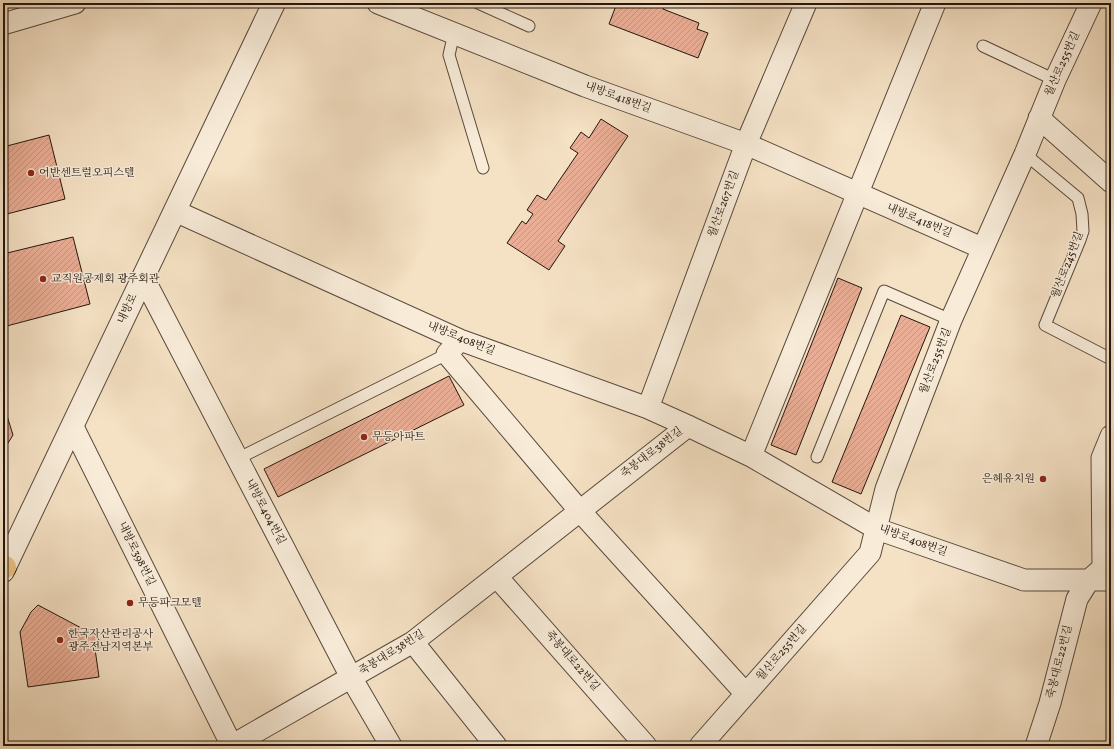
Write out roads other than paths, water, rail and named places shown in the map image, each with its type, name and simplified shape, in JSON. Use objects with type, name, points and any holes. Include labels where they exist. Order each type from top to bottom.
[{"type":"street","points":[[3,24],[75,3]]},
{"type":"street","name":"내방로","points":[[4,569],[274,3]]},
{"type":"street","name":"내방로418번길","points":[[378,3],[585,86],[746,144],[982,248]]},
{"type":"street","name":"월산로267번길","points":[[648,408],[746,144],[806,3]]},
{"type":"street","points":[[751,456],[935,3]]},
{"type":"street","name":"월산로255번길","points":[[700,746],[870,553],[886,489],[952,320],[982,248],[1025,154],[1039,118],[1091,3]]},
{"type":"street","points":[[1039,118],[1111,182]]},
{"type":"street","name":"내방로408번길","points":[[175,211],[453,347],[648,408],[688,426],[751,456],[877,528],[1024,580],[1111,580]]},
{"type":"street","name":"내방로404번길","points":[[143,277],[352,679],[391,746]]},
{"type":"street","points":[[453,347],[579,510],[746,694]]},
{"type":"street","name":"죽봉대로38번길","points":[[231,746],[352,679],[413,642],[579,510],[688,426]]},
{"type":"street","name":"내방로398번길","points":[[73,427],[231,746]]},
{"type":"street","points":[[1089,580],[1103,568],[1107,457],[1111,436]]},
{"type":"street","name":"죽봉대로22번길","points":[[497,576],[646,746]]},
{"type":"street","name":"죽봉대로22번길","points":[[1036,746],[1050,703],[1078,599],[1089,580]]},
{"type":"street","points":[[413,642],[496,746]]},
{"type":"lane","points":[[478,3],[529,26]]},
{"type":"lane","points":[[454,34],[449,55],[483,168]]},
{"type":"lane","points":[[983,46],[1056,80]]},
{"type":"lane","name":"월산로245번길","points":[[1025,154],[1078,198],[1082,214],[1083,231],[1080,240],[1045,324],[1111,359]]},
{"type":"lane","points":[[816,457],[884,291],[952,320]]},
{"type":"lane","points":[[237,459],[453,347]]},
{"type":"place","name":"어반센트럴오피스텔","points":[[31,173]]},
{"type":"place","name":"교직원공제회 광주회관","points":[[43,279]]},
{"type":"place","name":"무등아파트","points":[[364,437]]},
{"type":"place","name":"은혜유치원","points":[[1043,479]]},
{"type":"place","name":"무등파크모텔","points":[[130,603]]},
{"type":"place","name":"한국자산관리공사 광주전남지역본부","points":[[60,640]]}]
